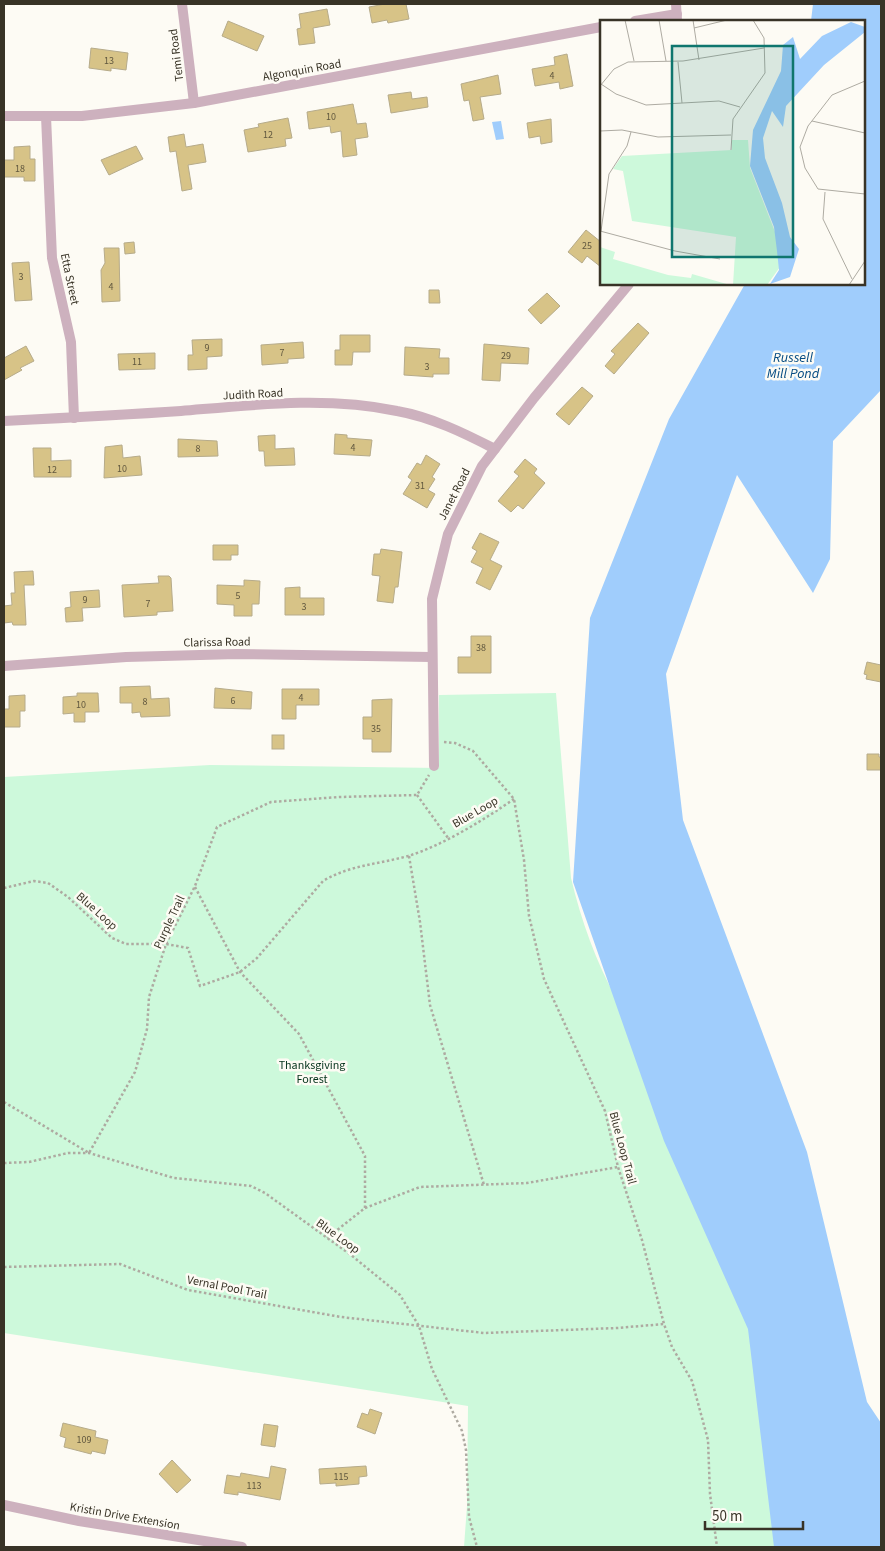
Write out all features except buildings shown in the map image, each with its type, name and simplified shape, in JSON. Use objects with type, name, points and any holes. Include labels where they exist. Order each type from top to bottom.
[{"type":"street","name":"Temi Road","points":[[182,4],[194,103]]},
{"type":"street","points":[[640,20],[677,13]]},
{"type":"street","name":"Algonquin Road","points":[[4,116],[82,116],[194,103],[600,27]]},
{"type":"street","name":"Etta Street","points":[[46,116],[52,258],[71,342],[74,418]]},
{"type":"street","name":"Janet Road","points":[[434,766],[431,657],[432,599],[448,534],[482,466],[534,398],[629,285]]},
{"type":"street","name":"Judith Road","points":[[4,421],[255,405],[341,403],[398,411],[461,431],[495,449]]},
{"type":"street","name":"Clarissa Road","points":[[4,666],[126,657],[237,654],[431,657]]},
{"type":"street","name":"Kristin Drive Extension","points":[[4,1505],[78,1521],[242,1547]]},
{"type":"path","points":[[433,741],[455,743],[473,751],[514,799]]},
{"type":"path","points":[[434,766],[418,794],[448,838]]},
{"type":"path","name":"Purple Trail","points":[[89,1152],[135,1072],[148,1029],[149,997],[166,944],[195,886],[217,827],[271,802],[418,794]]},
{"type":"path","name":"Blue Loop","points":[[4,888],[34,881],[48,883],[68,897],[112,938],[126,944],[166,944],[188,948],[200,986],[240,972],[257,958],[323,881],[334,874],[362,865],[409,856],[487,817],[514,799]]},
{"type":"path","name":"Blue Loop Trail","points":[[514,799],[524,860],[529,916],[544,979],[605,1111],[618,1167],[642,1240],[664,1324],[672,1348],[692,1381],[708,1440],[710,1494],[717,1547]]},
{"type":"path","points":[[409,856],[420,922],[430,1005],[484,1185]]},
{"type":"path","points":[[195,886],[240,972],[299,1034],[366,1156],[366,1208]]},
{"type":"path","points":[[4,1102],[89,1152]]},
{"type":"path","name":"Blue Loop","points":[[4,1162],[29,1162],[68,1152],[89,1152],[174,1178],[251,1186],[265,1193],[327,1238],[400,1295],[419,1326],[432,1369],[462,1431],[466,1450],[469,1517],[477,1547]]},
{"type":"path","points":[[327,1238],[366,1208],[420,1187],[527,1183],[618,1167]]},
{"type":"path","name":"Vernal Pool Trail","points":[[4,1267],[120,1264],[188,1290],[341,1317],[484,1333],[566,1328],[617,1328],[664,1324]]},
{"type":"green space","name":"Thanksgiving Forest","points":[[556,693],[571,878],[575,894],[596,956],[617,1000],[742,1294],[768,1402],[783,1547],[464,1547],[467,1506],[468,1406],[4,1333],[4,777],[210,765],[439,768],[439,695]]},
{"type":"water","name":"Russell Mill Pond","points":[[813,4],[881,4],[881,390],[833,441],[830,559],[813,593],[737,475],[666,674],[683,820],[807,1152],[867,1402],[881,1423],[881,1547],[774,1547],[748,1329],[664,1141],[573,882],[590,618],[669,419],[744,285],[865,285],[865,20],[811,20]]},
{"type":"water","points":[[501,121],[504,139],[496,140],[492,122]]}]
